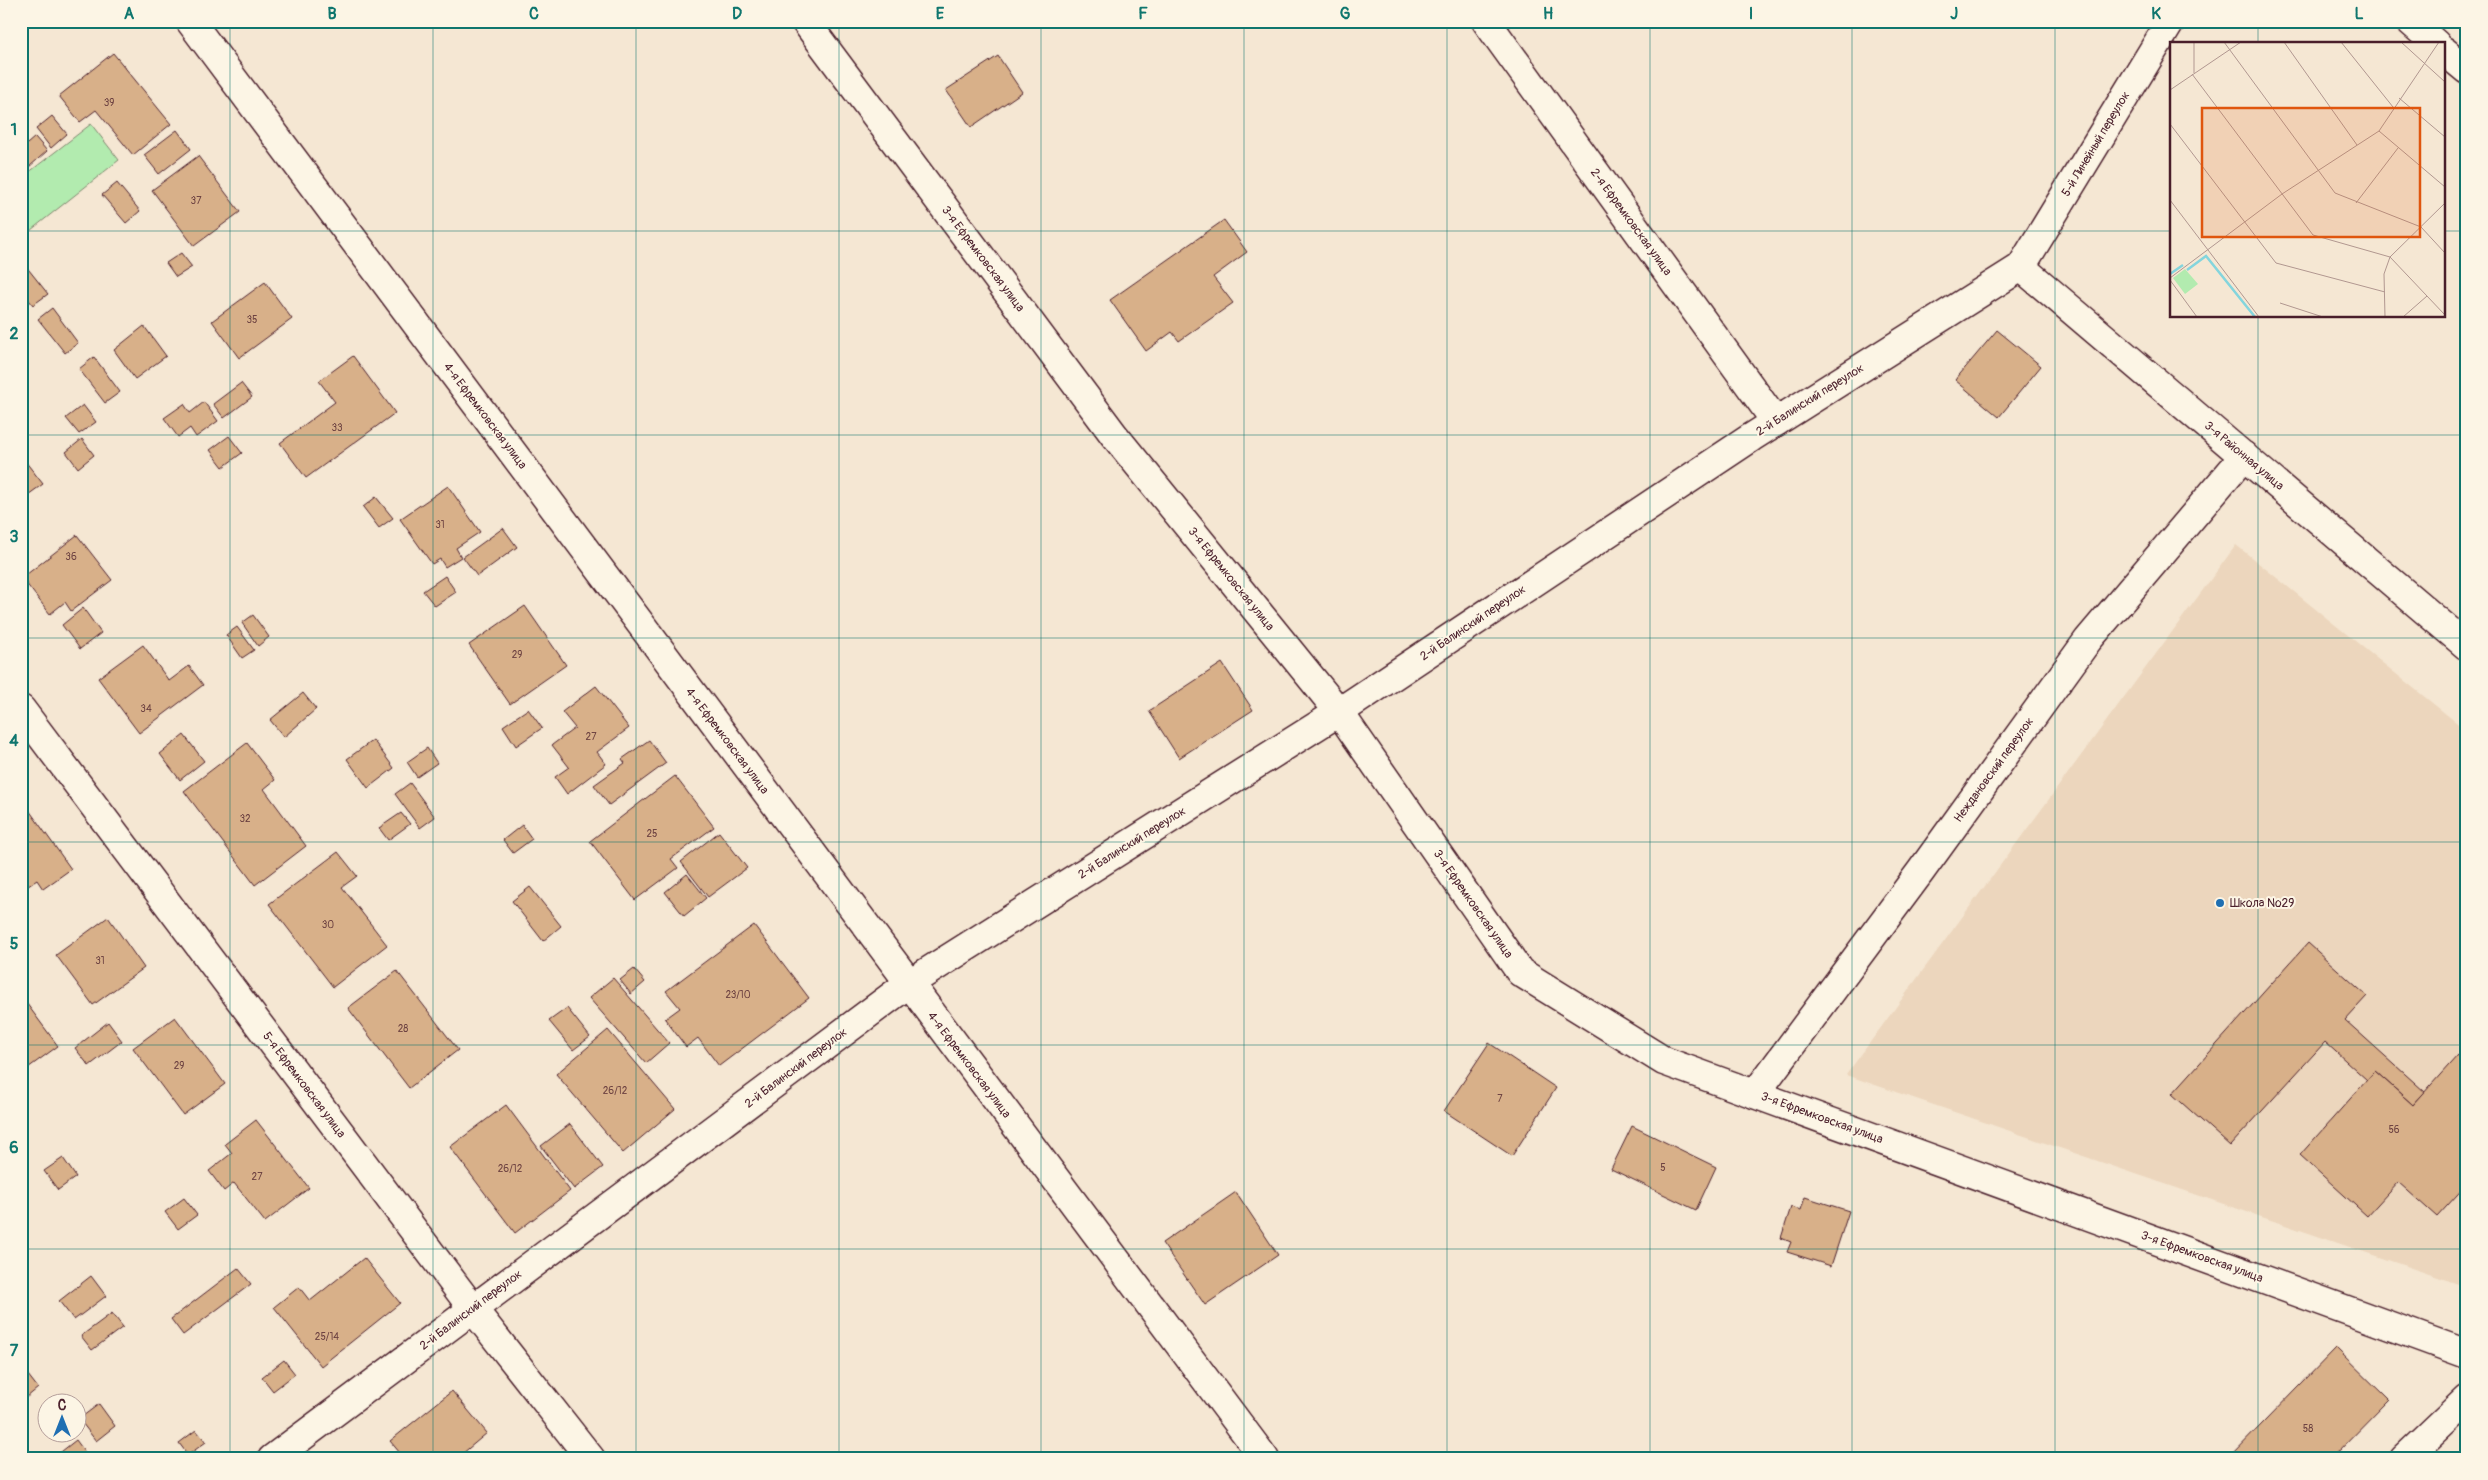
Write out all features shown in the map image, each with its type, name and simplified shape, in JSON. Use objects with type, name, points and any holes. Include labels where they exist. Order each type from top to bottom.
[{"type":"street","name":"4-я Ефремковская улица","points":[[190,21],[908,984],[1265,1459]]},
{"type":"street","name":"3-я Ефремковская улица","points":[[806,21],[1114,435],[1339,712],[1520,972],[1664,1061],[2467,1354]]},
{"type":"street","name":"2-я Ефремковская улица","points":[[1486,21],[1776,422]]},
{"type":"street","name":"5-й Линейный переулок","points":[[2021,267],[2171,21]]},
{"type":"street","points":[[2410,21],[2434,42]]},
{"type":"street","points":[[2446,53],[2467,70]]},
{"type":"street","name":"2-й Балинский переулок","points":[[272,1459],[908,984],[1339,712],[1776,422],[2021,267]]},
{"type":"street","name":"3-я Районная улица","points":[[2021,267],[2467,646]]},
{"type":"street","name":"Неждановский переулок","points":[[1755,1094],[1921,872],[2088,640],[2244,456]]},
{"type":"street","name":"5-я Ефремковская улица","points":[[21,709],[473,1309],[591,1459]]},
{"type":"street","points":[[2404,1459],[2467,1399]]},
{"type":"shaded area","name":"Школа №29","points":[[2236,545],[2467,731],[2467,1287],[1846,1075]]},
{"type":"green space","points":[[91,124],[119,160],[21,238],[21,165],[28,173]]},
{"type":"building","points":[[113,53],[171,124],[133,155],[96,110],[80,122],[59,96]]},
{"type":"building","points":[[998,56],[1022,92],[971,127],[946,90]]},
{"type":"building","points":[[52,116],[67,134],[51,148],[36,129]]},
{"type":"building","points":[[177,130],[191,149],[159,174],[144,155]]},
{"type":"building","points":[[35,137],[47,151],[29,167],[21,158],[21,138],[27,144]]},
{"type":"building","points":[[198,156],[240,212],[194,246],[152,190]]},
{"type":"building","points":[[117,183],[140,211],[126,223],[102,195]]},
{"type":"building","points":[[1224,220],[1247,252],[1213,277],[1233,303],[1179,341],[1172,332],[1146,351],[1110,300]]},
{"type":"building","points":[[181,253],[192,267],[176,277],[166,263]]},
{"type":"building","points":[[21,260],[48,294],[33,305],[21,290]]},
{"type":"building","points":[[265,282],[292,319],[239,358],[212,321]]},
{"type":"building","points":[[52,308],[78,343],[65,353],[38,319]]},
{"type":"building","points":[[144,326],[166,356],[135,379],[114,350]]},
{"type":"building","points":[[1997,330],[2041,366],[1999,417],[1955,380]]},
{"type":"building","points":[[353,356],[395,413],[306,478],[280,443],[335,402],[319,381]]},
{"type":"building","points":[[94,357],[120,392],[105,403],[79,369]]},
{"type":"building","points":[[241,383],[252,397],[224,418],[213,404]]},
{"type":"building","points":[[204,402],[218,421],[196,437],[190,428],[178,437],[164,418],[184,404],[190,413]]},
{"type":"building","points":[[83,405],[96,422],[79,434],[66,418]]},
{"type":"building","points":[[229,436],[242,453],[223,467],[210,450]]},
{"type":"building","points":[[82,439],[94,455],[78,468],[66,452]]},
{"type":"building","points":[[21,456],[43,484],[21,500]]},
{"type":"building","points":[[448,486],[480,532],[456,548],[461,557],[445,567],[440,559],[432,564],[400,519]]},
{"type":"building","points":[[376,497],[393,518],[379,528],[363,507]]},
{"type":"building","points":[[503,528],[517,547],[477,576],[463,557]]},
{"type":"building","points":[[77,535],[112,580],[71,611],[65,602],[50,614],[22,578]]},
{"type":"building","points":[[445,576],[456,592],[435,606],[423,591]]},
{"type":"building","points":[[525,606],[566,665],[510,704],[469,645]]},
{"type":"building","points":[[83,608],[101,633],[80,649],[62,625]]},
{"type":"building","points":[[253,615],[269,637],[258,646],[242,623]]},
{"type":"building","points":[[237,627],[254,650],[242,658],[226,635]]},
{"type":"building","points":[[143,645],[169,681],[189,666],[203,685],[139,733],[98,678]]},
{"type":"building","points":[[1222,663],[1253,710],[1179,758],[1149,711]]},
{"type":"building","points":[[596,686],[629,728],[597,752],[606,764],[567,794],[555,777],[569,767],[552,745],[575,728],[562,712]]},
{"type":"building","points":[[303,693],[316,709],[284,737],[270,720]]},
{"type":"building","points":[[528,709],[542,728],[516,746],[503,726]]},
{"type":"building","points":[[184,735],[204,761],[180,780],[160,754]]},
{"type":"building","points":[[373,740],[394,768],[368,788],[347,759]]},
{"type":"building","points":[[649,740],[666,763],[609,805],[594,785],[625,763],[622,759]]},
{"type":"building","points":[[247,743],[275,780],[264,789],[306,846],[255,885],[184,791]]},
{"type":"building","points":[[427,748],[437,763],[417,777],[407,762]]},
{"type":"building","points":[[675,776],[714,827],[671,859],[678,868],[635,900],[590,841]]},
{"type":"building","points":[[410,783],[435,817],[420,828],[395,794]]},
{"type":"building","points":[[24,803],[71,869],[43,889],[37,880],[21,891],[21,804]]},
{"type":"building","points":[[401,813],[410,824],[388,840],[379,828]]},
{"type":"building","points":[[522,825],[532,839],[513,853],[503,840]]},
{"type":"building","points":[[719,832],[747,868],[708,897],[681,862]]},
{"type":"building","points":[[338,852],[357,876],[342,887],[387,945],[333,987],[269,904]]},
{"type":"building","points":[[687,874],[706,898],[684,916],[665,892]]},
{"type":"building","points":[[530,887],[561,926],[543,941],[512,901]]},
{"type":"building","points":[[108,917],[144,968],[93,1005],[56,955]]},
{"type":"building","points":[[754,925],[809,998],[719,1066],[698,1038],[686,1047],[665,1019],[680,1008],[666,991]]},
{"type":"building","points":[[2308,943],[2367,996],[2345,1020],[2425,1092],[2413,1105],[2375,1071],[2367,1080],[2325,1042],[2230,1146],[2172,1094]]},
{"type":"building","points":[[634,969],[645,982],[631,994],[620,980]]},
{"type":"building","points":[[397,971],[458,1050],[409,1088],[348,1008]]},
{"type":"building","points":[[613,978],[669,1043],[646,1063],[589,998]]},
{"type":"building","points":[[21,996],[58,1046],[21,1073]]},
{"type":"building","points":[[567,1008],[590,1037],[573,1050],[549,1021]]},
{"type":"building","points":[[175,1017],[225,1084],[183,1115],[133,1048]]},
{"type":"building","points":[[108,1022],[122,1041],[89,1066],[75,1048]]},
{"type":"building","points":[[608,1030],[675,1109],[623,1153],[556,1074]]},
{"type":"building","points":[[1489,1043],[1556,1088],[1512,1156],[1444,1111]]},
{"type":"building","points":[[2467,1045],[2467,1184],[2437,1217],[2398,1182],[2367,1216],[2300,1155],[2375,1071],[2413,1105]]},
{"type":"building","points":[[506,1105],[570,1191],[515,1233],[450,1147]]},
{"type":"building","points":[[256,1120],[309,1188],[265,1222],[234,1183],[224,1191],[209,1171],[232,1153],[225,1144]]},
{"type":"building","points":[[570,1124],[603,1167],[574,1189],[541,1146]]},
{"type":"building","points":[[1632,1126],[1716,1167],[1696,1210],[1611,1169]]},
{"type":"building","points":[[63,1158],[76,1177],[58,1190],[44,1171]]},
{"type":"building","points":[[1236,1192],[1278,1255],[1205,1305],[1162,1243]]},
{"type":"building","points":[[1805,1197],[1849,1211],[1831,1266],[1787,1252],[1791,1242],[1781,1238],[1791,1207],[1801,1210]]},
{"type":"building","points":[[184,1198],[197,1215],[178,1229],[165,1212]]},
{"type":"building","points":[[364,1258],[400,1303],[321,1366],[274,1307],[299,1287],[310,1301]]},
{"type":"building","points":[[238,1268],[251,1284],[183,1335],[171,1319]]},
{"type":"building","points":[[91,1276],[106,1296],[74,1320],[59,1301]]},
{"type":"building","points":[[112,1313],[123,1327],[92,1350],[81,1336]]},
{"type":"building","points":[[2336,1348],[2389,1400],[2331,1459],[2228,1459]]},
{"type":"building","points":[[284,1360],[295,1374],[273,1391],[262,1377]]},
{"type":"building","points":[[21,1366],[38,1388],[21,1402]]},
{"type":"building","points":[[452,1391],[487,1433],[456,1459],[405,1459],[390,1441]]},
{"type":"building","points":[[99,1404],[115,1426],[96,1441],[88,1431],[88,1412]]},
{"type":"building","points":[[196,1430],[206,1442],[188,1455],[179,1443]]},
{"type":"building","points":[[73,1442],[77,1442],[90,1459],[52,1459]]},
{"type":"place","name":"Школа №29","points":[[2220,903]]}]
